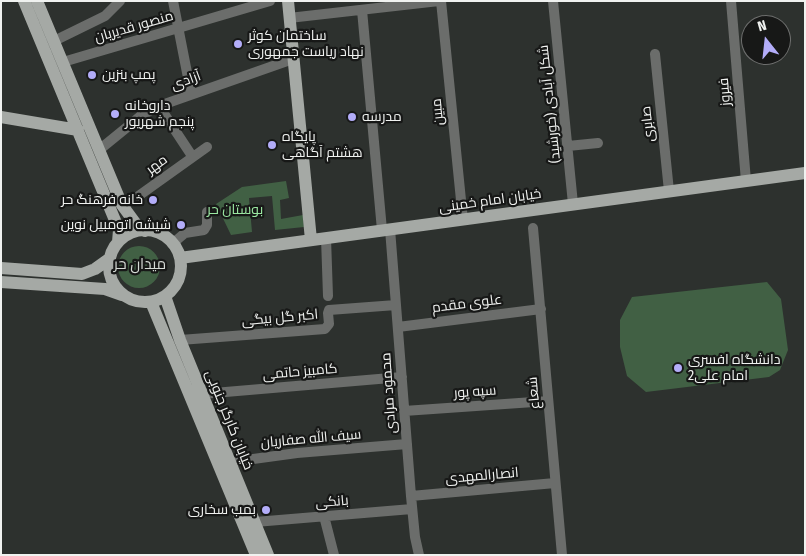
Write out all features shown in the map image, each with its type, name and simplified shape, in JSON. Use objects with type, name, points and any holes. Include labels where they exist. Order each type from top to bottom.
[{"type":"main road","points":[[1,268],[82,274],[95,269],[109,259],[118,242],[119,230],[24,1]]},
{"type":"main road","points":[[1,282],[105,289],[135,301],[151,302],[165,296],[178,280],[180,258],[172,244],[160,234],[145,230],[136,224],[122,205],[37,1]]},
{"type":"main road","points":[[288,1],[311,240]]},
{"type":"main road","points":[[1,117],[78,130]]},
{"type":"main road","name":"خیابان امام خمینی","points":[[180,258],[805,173]]},
{"type":"main road","points":[[118,242],[131,233],[145,230]]},
{"type":"main road","points":[[109,259],[112,283],[124,296]]},
{"type":"main road","name":"خیابان کارگر جنوبی","points":[[165,296],[180,340],[202,394],[256,555]]},
{"type":"main road","name":"خیابان کارگر جنوبی","points":[[151,302],[224,463],[255,522],[268,555]]},
{"type":"street","points":[[54,41],[105,16],[120,1]]},
{"type":"street","points":[[173,1],[191,93]]},
{"type":"street","name":"منصور قدیریان","points":[[62,62],[270,1]]},
{"type":"street","points":[[290,18],[440,1]]},
{"type":"street","name":"مبین","points":[[440,1],[463,220]]},
{"type":"street","name":"شکل آبادی (خورشید)","points":[[553,1],[573,204]]},
{"type":"street","name":"فیروز","points":[[731,1],[746,181]]},
{"type":"street","name":"محمود مرادی","points":[[362,10],[396,305],[412,509],[419,555]]},
{"type":"street","name":"صابری","points":[[655,54],[669,191]]},
{"type":"street","name":"آزادی","points":[[99,150],[142,115],[159,106],[191,93],[293,59]]},
{"type":"street","points":[[159,106],[192,156]]},
{"type":"street","points":[[568,146],[598,143]]},
{"type":"street","name":"مهر","points":[[122,205],[137,197],[207,147]]},
{"type":"street","points":[[172,244],[185,233],[204,230],[207,225],[207,212]]},
{"type":"street","name":"شعاع","points":[[533,228],[562,555]]},
{"type":"street","points":[[326,238],[328,296]]},
{"type":"street","name":"اکبر گل بیگی","points":[[180,340],[325,329],[329,324],[329,310],[396,305]]},
{"type":"street","name":"علوی مقدم","points":[[398,327],[540,309]]},
{"type":"street","name":"کامبیز حاتمی","points":[[202,394],[402,377]]},
{"type":"street","name":"سپه پور","points":[[404,411],[548,401]]},
{"type":"street","name":"سیف الله صفاریان","points":[[224,463],[407,444]]},
{"type":"street","name":"انصارالمهدی","points":[[411,496],[555,483]]},
{"type":"street","name":"بانکی","points":[[255,522],[412,509]]},
{"type":"street","points":[[324,516],[334,555]]},
{"type":"green space","name":"بوستان حر","points":[[286,181],[289,198],[280,200],[281,219],[303,215],[304,227],[275,230],[272,196],[249,198],[252,232],[231,235],[216,204],[242,187]]},
{"type":"green space","points":[[139,246],[154,252],[160,267],[154,282],[139,288],[124,282],[118,267],[124,252]]},
{"type":"green space","points":[[767,282],[781,299],[788,350],[780,370],[769,377],[646,392],[627,376],[620,347],[620,320],[632,297]]},
{"type":"place","name":"ساختمان کوثر نهاد ریاست جمهوری","points":[[238,44]]},
{"type":"place","name":"پمپ بنزین","points":[[92,75]]},
{"type":"place","name":"داروخانه پنجم شهریور","points":[[115,114]]},
{"type":"place","name":"مدرسه","points":[[352,117]]},
{"type":"place","name":"پایگاه هشتم آگاهی","points":[[272,145]]},
{"type":"place","name":"خانه فرهنگ حر","points":[[153,200]]},
{"type":"place","name":"شیشه اتومبیل نوین","points":[[181,225]]},
{"type":"place","name":"دانشگاه افسری امام علی2","points":[[678,368]]},
{"type":"place","name":"بمب سخاری","points":[[266,510]]},
{"type":"district","name":"میدان حر","points":[[140,265]]}]
